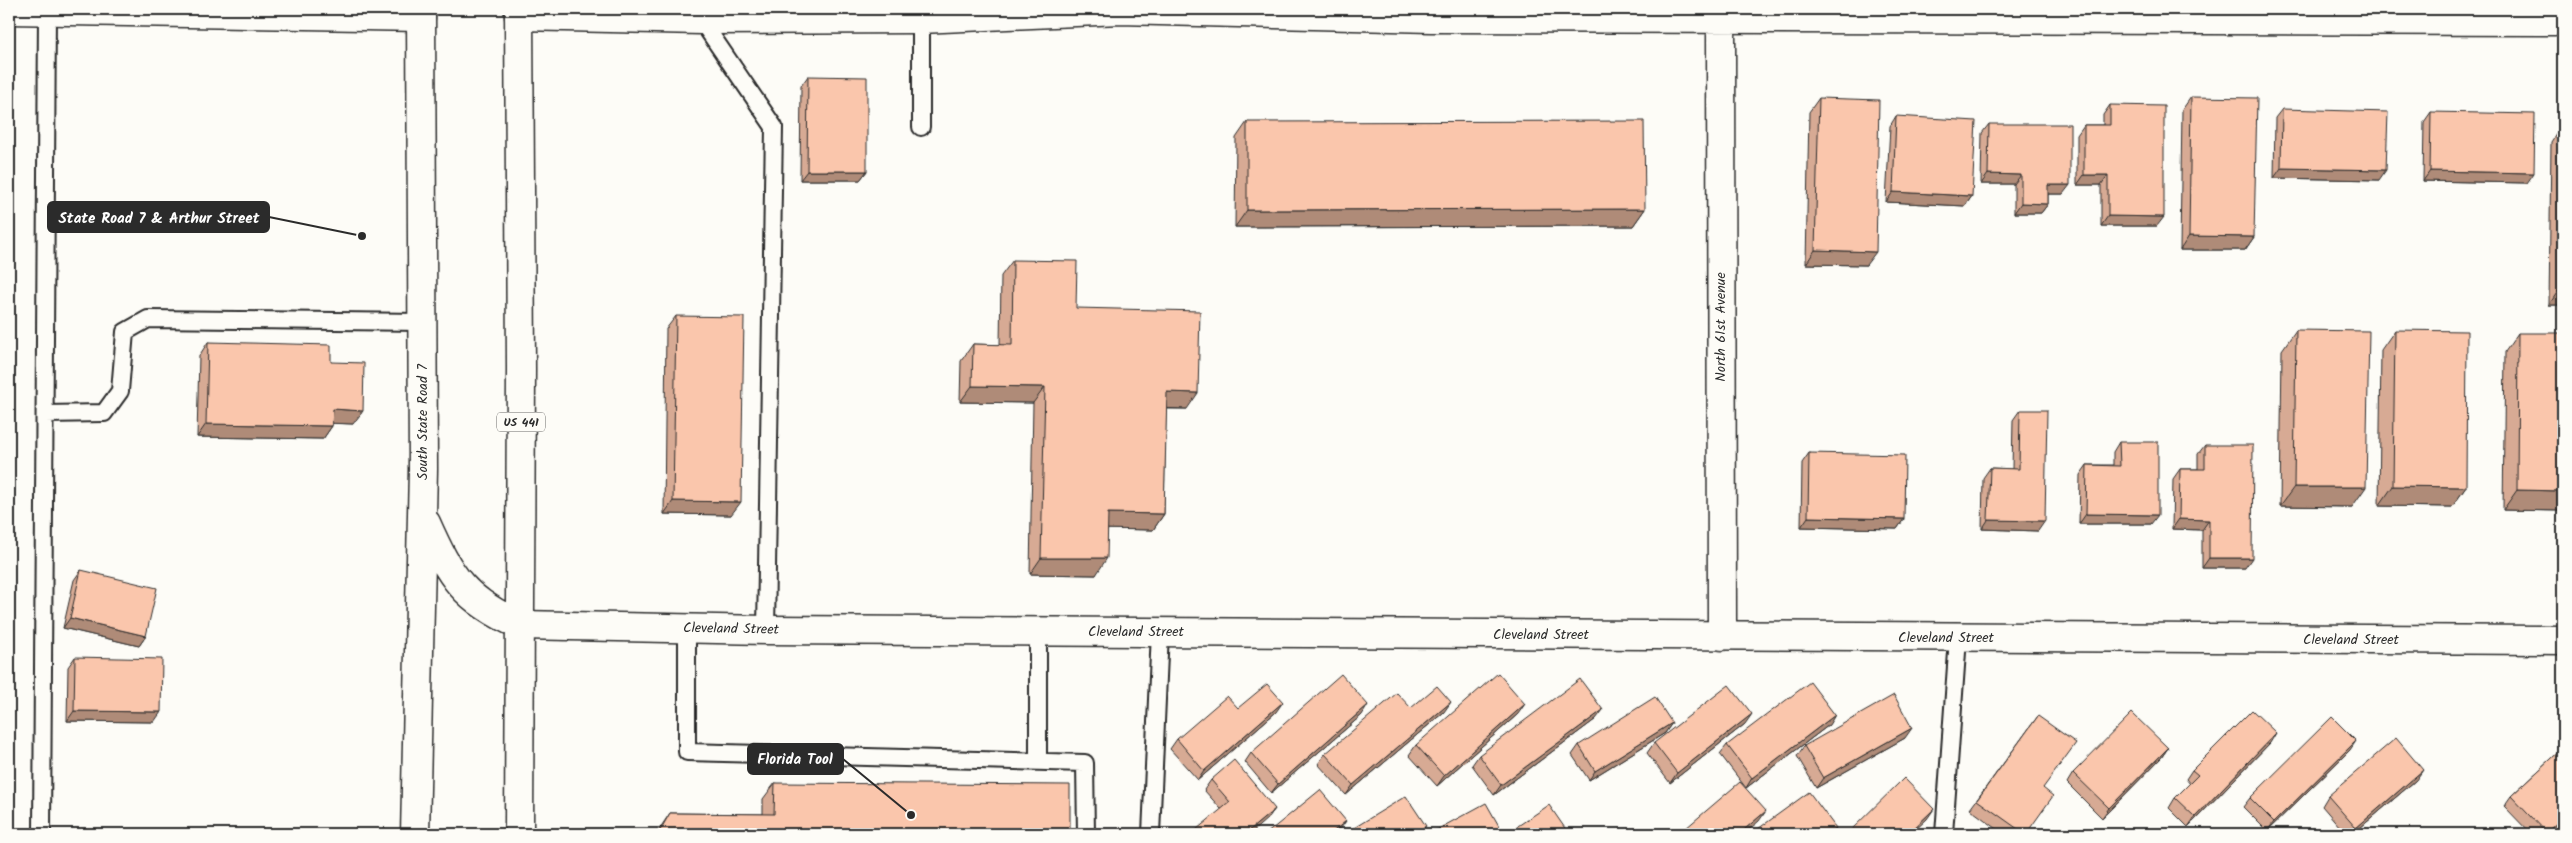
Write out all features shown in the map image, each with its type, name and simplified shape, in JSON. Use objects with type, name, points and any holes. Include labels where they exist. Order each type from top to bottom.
[{"type":"street","points":[[519,12],[701,20],[921,19],[1120,9],[1431,18],[1721,17],[1798,13],[2563,21]]},
{"type":"street","points":[[9,10],[421,13]]},
{"type":"street","name":"US 441","points":[[519,12],[519,834]]},
{"type":"street","name":"South State Road 7","points":[[415,834],[422,514],[421,13]]},
{"type":"street","name":"North 61st Avenue","points":[[1721,17],[1722,636]]},
{"type":"street","points":[[422,514],[444,564],[467,592],[492,612],[520,625]]},
{"type":"street","name":"Cleveland Street","points":[[520,625],[687,629],[1038,632],[2563,640]]},
{"type":"lane","points":[[42,834],[47,11]]},
{"type":"lane","points":[[921,19],[921,127]]},
{"type":"lane","points":[[701,20],[774,127],[766,630]]},
{"type":"lane","points":[[45,414],[104,413],[120,391],[125,332],[148,319],[423,322]]},
{"type":"lane","points":[[687,629],[687,752],[1085,763],[1086,834]]},
{"type":"lane","points":[[1038,632],[1038,761]]},
{"type":"lane","points":[[1150,834],[1160,632]]},
{"type":"lane","points":[[1944,834],[1958,638]]},
{"type":"building","points":[[808,76],[867,77],[867,171],[807,171]]},
{"type":"building","points":[[2191,97],[2257,98],[2254,237],[2189,236]]},
{"type":"building","points":[[1819,98],[1879,100],[1876,252],[1815,250]]},
{"type":"building","points":[[2110,105],[2164,106],[2164,217],[2108,216],[2108,175],[2084,175],[2084,125],[2110,125]]},
{"type":"building","points":[[2282,109],[2388,112],[2386,170],[2281,168]]},
{"type":"building","points":[[2431,112],[2535,114],[2534,173],[2430,171]]},
{"type":"building","points":[[1896,116],[1976,121],[1972,196],[1893,192]]},
{"type":"building","points":[[1644,121],[1645,209],[1247,210],[1247,122]]},
{"type":"building","points":[[1989,124],[2070,124],[2070,185],[2048,185],[2048,204],[2021,203],[2021,175],[1988,174]]},
{"type":"building","points":[[2562,125],[2563,288],[2560,288]]},
{"type":"building","points":[[1013,260],[1077,261],[1076,308],[1200,311],[1198,393],[1167,392],[1164,514],[1108,513],[1107,558],[1041,558],[1045,387],[972,386],[973,344],[1012,345]]},
{"type":"building","points":[[676,316],[744,317],[741,502],[673,501]]},
{"type":"building","points":[[2296,330],[2369,331],[2366,487],[2294,487]]},
{"type":"building","points":[[2395,330],[2467,331],[2466,487],[2393,486]]},
{"type":"building","points":[[2518,333],[2563,333],[2563,491],[2517,490]]},
{"type":"building","points":[[208,342],[331,345],[331,362],[364,363],[363,411],[333,409],[332,426],[206,424]]},
{"type":"building","points":[[2020,410],[2047,410],[2045,521],[1988,520],[1990,468],[2019,469]]},
{"type":"building","points":[[2119,442],[2158,442],[2158,515],[2086,514],[2087,465],[2120,466]]},
{"type":"building","points":[[2205,445],[2253,445],[2252,558],[2209,558],[2209,520],[2179,519],[2180,469],[2205,469]]},
{"type":"building","points":[[1809,453],[1905,455],[1904,519],[1808,517]]},
{"type":"building","points":[[81,570],[157,588],[146,636],[70,618]]},
{"type":"building","points":[[75,657],[162,659],[161,712],[74,711]]},
{"type":"building","points":[[1498,673],[1525,704],[1444,776],[1416,745]]},
{"type":"building","points":[[1341,674],[1368,705],[1278,784],[1251,753]]},
{"type":"building","points":[[1580,679],[1603,710],[1501,785],[1479,755]]},
{"type":"building","points":[[1810,682],[1835,715],[1752,778],[1727,745]]},
{"type":"building","points":[[1267,684],[1283,702],[1204,771],[1177,739],[1227,696],[1238,708]]},
{"type":"building","points":[[1729,685],[1752,714],[1677,773],[1654,743]]},
{"type":"building","points":[[1437,686],[1451,702],[1353,785],[1325,754],[1397,693],[1411,708]]},
{"type":"building","points":[[1894,695],[1912,728],[1823,778],[1804,746]]},
{"type":"building","points":[[1655,697],[1672,723],[1595,771],[1579,745]]},
{"type":"building","points":[[2252,710],[2276,733],[2195,817],[2175,798],[2198,775],[2192,770]]},
{"type":"building","points":[[2132,713],[2168,748],[2109,808],[2073,773]]},
{"type":"building","points":[[2038,716],[2076,743],[2043,788],[2053,796],[2025,834],[1977,800]]},
{"type":"building","points":[[2332,717],[2356,741],[2274,822],[2250,798]]},
{"type":"building","points":[[2396,738],[2423,770],[2356,828],[2328,796]]},
{"type":"building","points":[[2563,748],[2563,817],[2546,833],[2511,796]]},
{"type":"building","points":[[1234,760],[1275,809],[1245,834],[1191,834],[1230,802],[1211,780]]},
{"type":"building","points":[[1904,778],[1934,809],[1908,834],[1847,834]]},
{"type":"building","points":[[1740,782],[1766,811],[1739,834],[1679,834]]},
{"type":"building","points":[[775,783],[1070,785],[1070,834],[658,834],[670,813],[774,814]]},
{"type":"building","points":[[1320,790],[1346,821],[1330,834],[1266,834]]},
{"type":"building","points":[[1809,792],[1836,828],[1828,834],[1751,834]]},
{"type":"building","points":[[1406,796],[1426,826],[1413,834],[1344,834]]},
{"type":"building","points":[[1486,803],[1503,833],[1429,834]]},
{"type":"building","points":[[1549,805],[1569,834],[1506,834]]},
{"type":"place","name":"State Road 7 & Arthur Street","points":[[362,236]]},
{"type":"place","name":"Florida Tool","points":[[911,815]]}]
